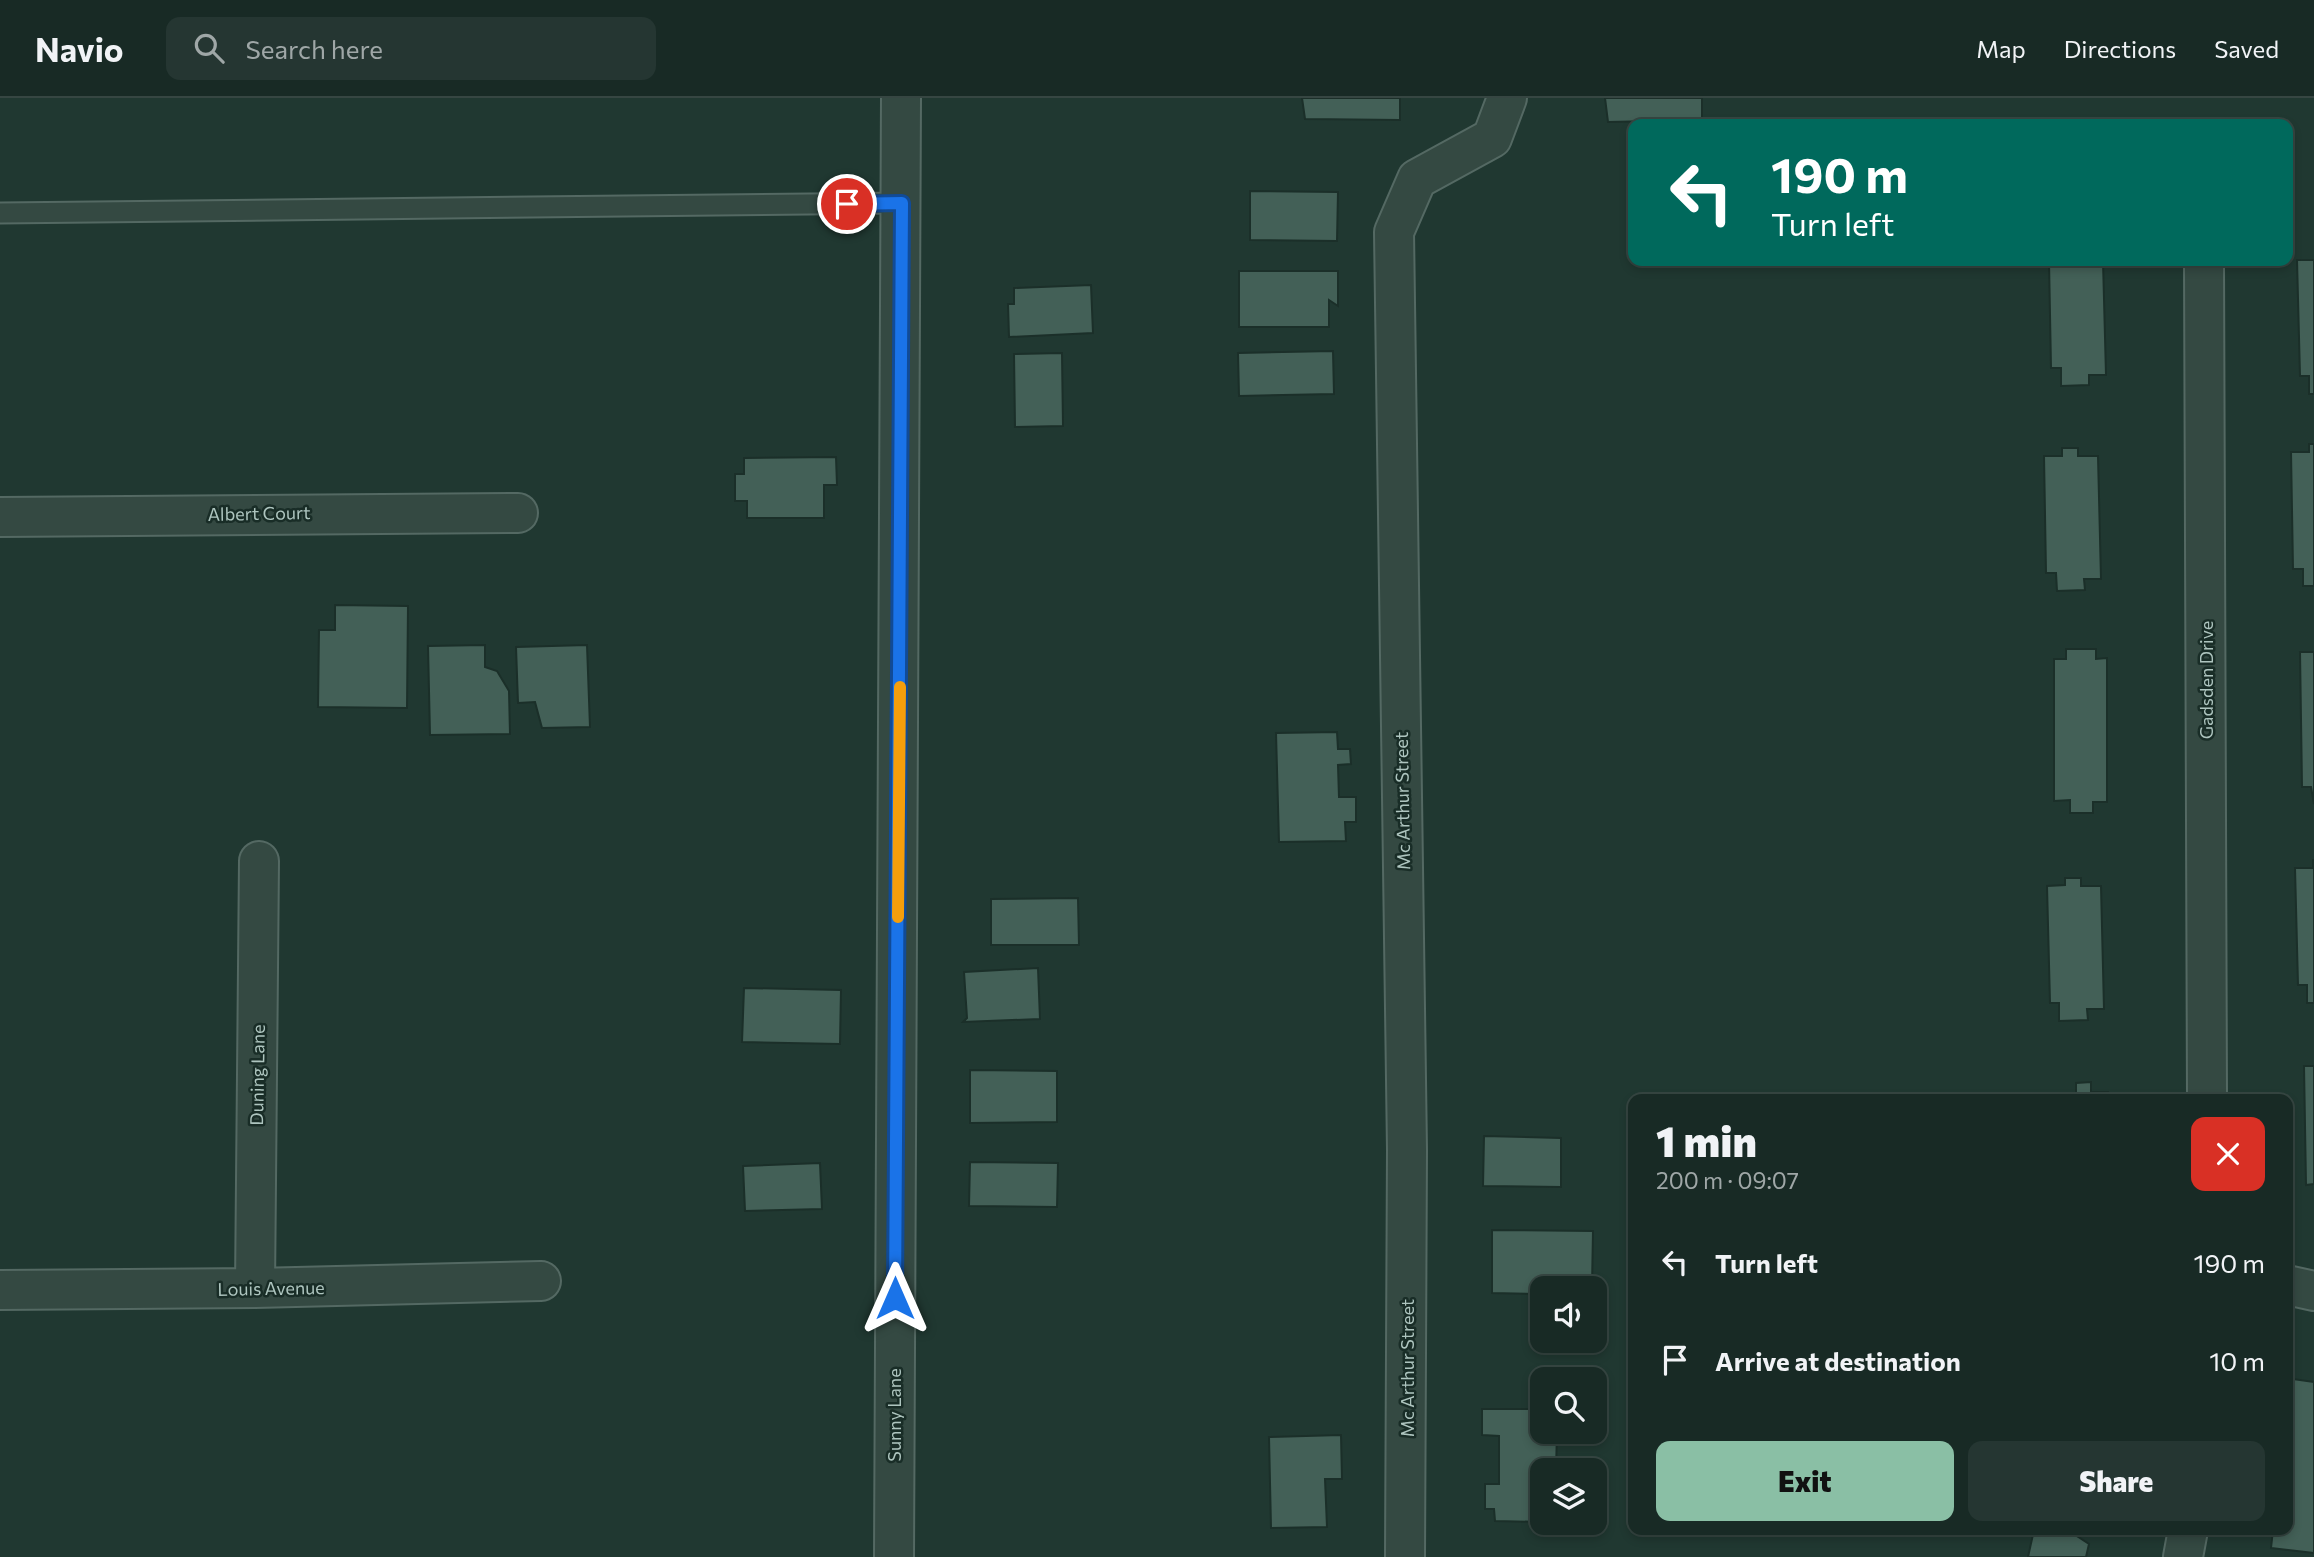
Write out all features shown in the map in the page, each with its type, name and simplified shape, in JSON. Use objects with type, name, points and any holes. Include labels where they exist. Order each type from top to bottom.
[{"type":"street","name":"Sunny Lane","points":[[894,1557],[901,98]]},
{"type":"street","name":"Mc Arthur Street","points":[[1405,1557],[1407,1150],[1394,232],[1417,179],[1492,138],[1507,98]]},
{"type":"street","name":"Gadsden Drive","points":[[2204,266],[2207,1094]]},
{"type":"street","name":"Albert Court","points":[[0,517],[518,513]]},
{"type":"street","name":"Duning Lane","points":[[255,1288],[259,861]]},
{"type":"street","name":"Louis Avenue","points":[[0,1290],[255,1288],[541,1281]]},
{"type":"street","points":[[2293,1286],[2314,1290]]},
{"type":"street","points":[[2183,1557],[2187,1535]]},
{"type":"lane","points":[[0,213],[902,203]]},
{"type":"building","points":[[1302,98],[1400,98],[1400,120],[1305,119]]},
{"type":"building","points":[[1605,98],[1702,98],[1702,119],[1628,119],[1628,122],[1608,122]]},
{"type":"building","points":[[1250,191],[1338,192],[1337,241],[1250,240]]},
{"type":"building","points":[[2297,260],[2314,260],[2314,394],[2309,394],[2309,376],[2300,376]]},
{"type":"building","points":[[2049,266],[2103,266],[2106,375],[2089,375],[2089,385],[2061,386],[2061,368],[2051,368]]},
{"type":"building","points":[[1239,271],[1338,271],[1338,306],[1329,300],[1329,327],[1239,327]]},
{"type":"building","points":[[1091,285],[1093,333],[1009,337],[1008,304],[1014,304],[1014,288]]},
{"type":"building","points":[[1333,351],[1334,394],[1239,396],[1238,353]]},
{"type":"building","points":[[1062,353],[1063,426],[1015,427],[1014,354]]},
{"type":"building","points":[[2309,444],[2314,444],[2314,586],[2303,586],[2303,569],[2293,569],[2291,452],[2309,452]]},
{"type":"building","points":[[2062,448],[2078,448],[2078,456],[2098,456],[2101,579],[2084,579],[2085,590],[2057,591],[2056,573],[2046,573],[2044,456],[2062,456]]},
{"type":"building","points":[[836,457],[837,485],[824,485],[824,518],[747,518],[747,501],[735,501],[735,474],[744,474],[744,458]]},
{"type":"building","points":[[335,605],[408,606],[407,708],[318,707],[319,630],[335,630]]},
{"type":"building","points":[[485,645],[485,667],[497,671],[509,691],[510,734],[430,735],[428,646]]},
{"type":"building","points":[[587,645],[590,727],[542,728],[535,702],[518,703],[516,647]]},
{"type":"building","points":[[2066,649],[2096,649],[2096,659],[2107,658],[2107,802],[2093,802],[2093,813],[2070,813],[2070,800],[2054,801],[2054,659],[2066,659]]},
{"type":"building","points":[[2300,652],[2314,652],[2314,804],[2311,787],[2302,787]]},
{"type":"building","points":[[1337,732],[1338,749],[1350,749],[1351,764],[1338,765],[1339,797],[1356,797],[1356,822],[1345,822],[1346,841],[1279,842],[1276,733]]},
{"type":"building","points":[[2313,860],[2314,1003],[2307,1003],[2307,985],[2298,985],[2295,868],[2313,868]]},
{"type":"building","points":[[2065,878],[2081,878],[2081,886],[2101,886],[2104,1009],[2087,1009],[2088,1020],[2059,1021],[2059,1003],[2050,1003],[2047,886],[2065,885]]},
{"type":"building","points":[[1078,898],[1079,945],[991,945],[991,899]]},
{"type":"building","points":[[1038,968],[1040,1019],[963,1022],[967,1018],[964,972]]},
{"type":"building","points":[[744,988],[841,990],[840,1044],[742,1042]]},
{"type":"building","points":[[2304,1066],[2314,1066],[2314,1184],[2306,1185]]},
{"type":"building","points":[[970,1070],[1057,1071],[1057,1122],[970,1123]]},
{"type":"building","points":[[2091,1082],[2091,1092],[2108,1094],[2058,1094],[2076,1093],[2076,1083]]},
{"type":"building","points":[[1484,1136],[1561,1138],[1561,1187],[1483,1186]]},
{"type":"building","points":[[970,1162],[1058,1163],[1057,1207],[969,1206]]},
{"type":"building","points":[[820,1163],[822,1209],[745,1211],[743,1166]]},
{"type":"building","points":[[1492,1230],[1593,1231],[1592,1276],[1530,1276],[1530,1294],[1492,1293]]},
{"type":"building","points":[[2293,1379],[2314,1382],[2314,1553],[2271,1548],[2272,1535],[2293,1535]]},
{"type":"building","points":[[1482,1409],[1530,1409],[1530,1444],[1557,1444],[1556,1458],[1530,1458],[1530,1522],[1495,1521],[1494,1509],[1485,1509],[1485,1484],[1499,1484],[1499,1436],[1482,1435]]},
{"type":"building","points":[[1341,1435],[1342,1479],[1325,1479],[1327,1527],[1271,1528],[1269,1437]]},
{"type":"building","points":[[2033,1535],[2077,1535],[2089,1544],[2086,1557],[2028,1557]]},
{"type":"slow traffic","points":[[898,917],[900,687]]},
{"type":"route","points":[[847,204],[902,203],[895,1298]]}]
